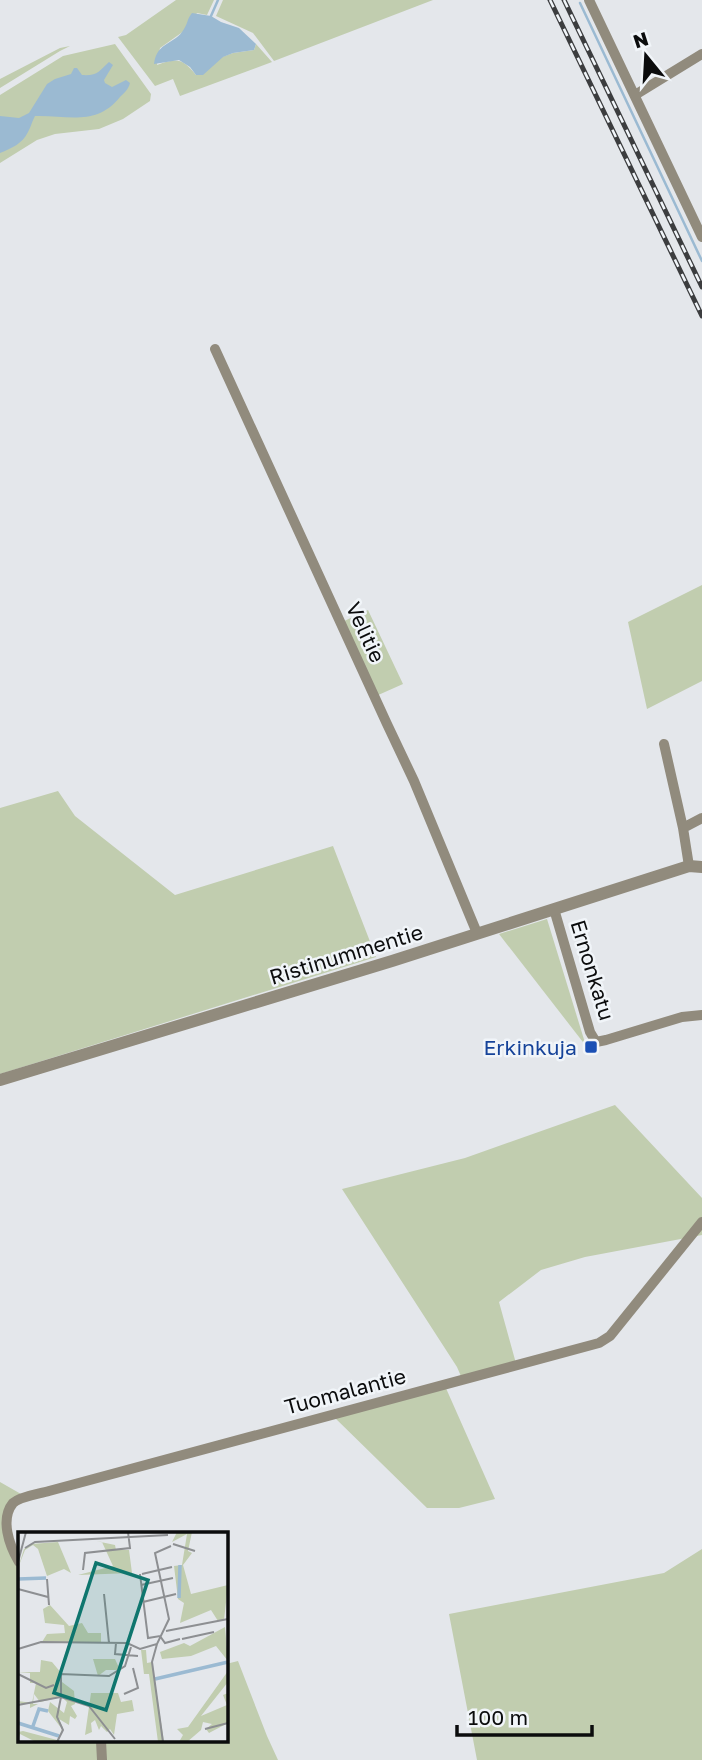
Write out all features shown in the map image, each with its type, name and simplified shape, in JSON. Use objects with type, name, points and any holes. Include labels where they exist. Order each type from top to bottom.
[{"type":"street","points":[[589,0],[702,237]]},
{"type":"street","points":[[635,95],[702,54]]},
{"type":"street","name":"Velitie","points":[[215,349],[414,780],[477,933]]},
{"type":"street","points":[[664,744],[683,828],[695,867]]},
{"type":"street","points":[[683,828],[702,818]]},
{"type":"street","name":"Ristinummentie","points":[[0,1080],[695,867]]},
{"type":"street","name":"Ernonkatu","points":[[554,909],[590,1032],[596,1042],[682,1017],[702,1015]]},
{"type":"street","name":"Tuomalantie","points":[[18,1560],[5,1537],[2,1522],[4,1513],[14,1502],[599,1343],[610,1336],[702,1222]]},
{"type":"street","points":[[101,1742],[102,1760]]},
{"type":"green space","points":[[176,0],[214,0],[207,15],[197,13],[184,31],[160,48],[157,65],[179,61],[196,75],[222,57],[254,50],[256,44],[272,62],[180,96],[173,79],[155,86],[118,37],[126,35]]},
{"type":"green space","points":[[223,0],[433,0],[274,61],[253,33],[216,16]]},
{"type":"green space","points":[[115,44],[151,94],[150,101],[123,119],[99,129],[55,134],[37,140],[0,163],[0,95],[63,56]]},
{"type":"green space","points":[[70,46],[0,88],[0,79],[60,48]]},
{"type":"green space","points":[[702,585],[702,681],[647,709],[628,622]]},
{"type":"green space","points":[[368,610],[403,684],[376,696],[342,622]]},
{"type":"green space","points":[[58,791],[75,816],[175,895],[333,846],[376,957],[0,1074],[0,808]]},
{"type":"green space","points":[[547,919],[586,1046],[499,934]]},
{"type":"green space","points":[[615,1105],[702,1198],[702,1235],[585,1257],[541,1270],[499,1302],[517,1367],[463,1381],[457,1367],[342,1189],[465,1158]]},
{"type":"green space","points":[[445,1386],[495,1499],[459,1508],[427,1508],[333,1416]]},
{"type":"green space","points":[[0,1482],[21,1494],[8,1523],[10,1535],[18,1550],[18,1742],[228,1742],[228,1664],[238,1661],[278,1760],[0,1760]]},
{"type":"green space","points":[[702,1549],[702,1760],[477,1760],[449,1614],[664,1573]]},
{"type":"water","points":[[192,13],[211,16],[239,28],[256,44],[254,50],[223,57],[203,75],[196,75],[179,60],[154,64],[159,51],[180,34]]},
{"type":"water","points":[[109,62],[113,65],[104,80],[105,83],[112,87],[126,80],[130,83],[111,106],[91,116],[35,116],[23,140],[0,153],[0,116],[19,118],[29,113],[47,84],[55,79],[71,74],[74,68],[82,75],[95,74]]},
{"type":"waterway","points":[[211,16],[218,0]]},
{"type":"waterway","points":[[580,3],[702,261]]},
{"type":"railway","points":[[550,0],[702,316]]},
{"type":"railway","points":[[564,0],[702,287]]},
{"type":"place","name":"Erkinkuja","points":[[591,1047]]}]
